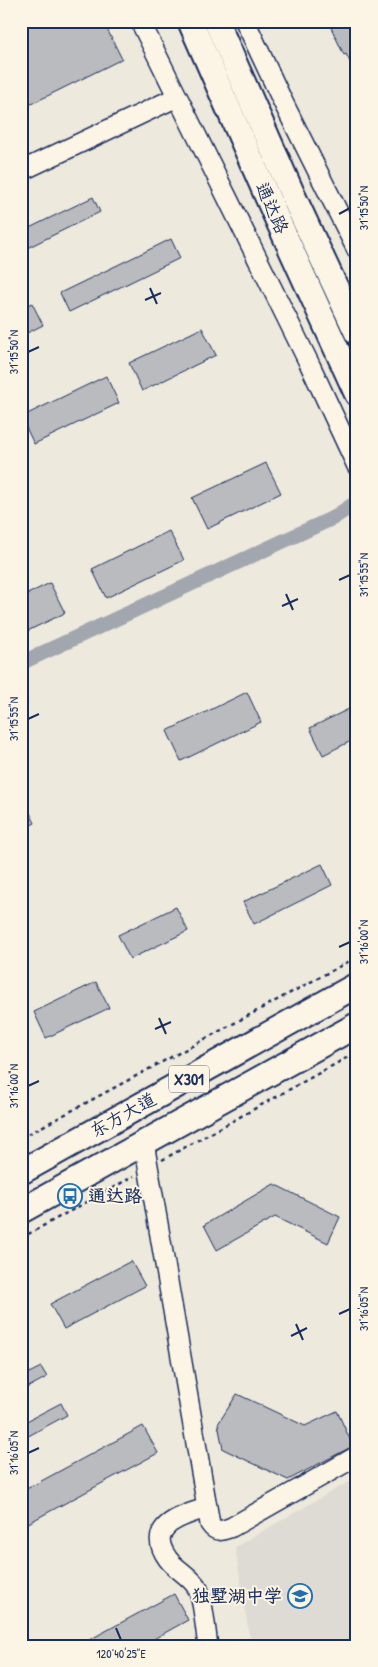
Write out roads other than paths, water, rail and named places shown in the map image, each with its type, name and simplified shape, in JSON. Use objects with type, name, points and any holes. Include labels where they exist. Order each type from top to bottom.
[{"type":"main road","name":"通达路","points":[[190,21],[357,394]]},
{"type":"main road","name":"通达路","points":[[216,21],[295,200],[357,333]]},
{"type":"main road","name":"东方大道","points":[[21,1172],[357,985]]},
{"type":"main road","name":"东方大道","points":[[21,1211],[357,1025]]},
{"type":"street","points":[[140,21],[310,365],[357,466]]},
{"type":"street","points":[[245,21],[357,250]]},
{"type":"street","points":[[21,171],[177,97]]},
{"type":"street","points":[[144,1143],[206,1508],[213,1530],[220,1531],[226,1529],[357,1456]]},
{"type":"street","points":[[206,1508],[181,1516],[168,1524],[161,1532],[160,1542],[168,1560],[192,1581],[199,1590],[208,1646]]},
{"type":"waterway","points":[[21,663],[333,518],[357,502]]},
{"type":"place","name":"通达路","points":[[70,1196]]},
{"type":"place","name":"独墅湖中学","points":[[300,1596]]}]
